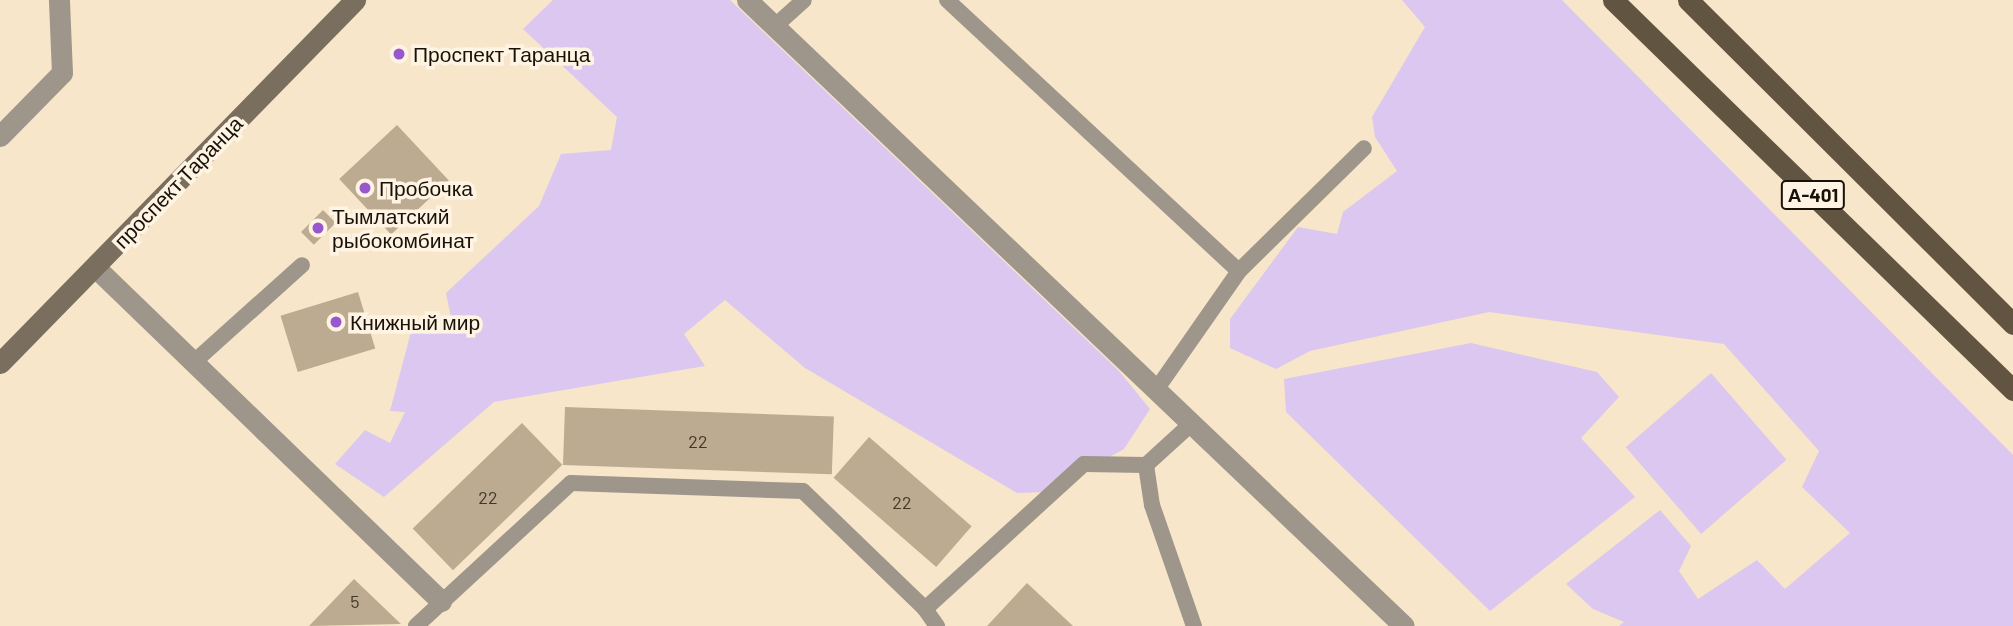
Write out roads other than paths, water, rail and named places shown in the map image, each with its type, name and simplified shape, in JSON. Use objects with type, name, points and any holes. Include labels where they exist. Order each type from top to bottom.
[{"type":"main road","name":"проспект Таранца","points":[[0,363],[355,0]]},
{"type":"main road","name":"А-401","points":[[1613,0],[2013,390]]},
{"type":"main road","name":"А-401","points":[[1688,0],[2013,324]]},
{"type":"street","points":[[0,136],[62,73],[59,0]]},
{"type":"street","points":[[747,0],[1404,626]]},
{"type":"street","points":[[95,267],[442,601]]},
{"type":"lane","points":[[774,27],[804,0]]},
{"type":"lane","points":[[947,0],[1239,271]]},
{"type":"lane","points":[[1156,390],[1239,271],[1364,148]]},
{"type":"lane","points":[[194,362],[302,265]]},
{"type":"lane","points":[[925,609],[1084,464],[1146,465],[1191,424]]},
{"type":"lane","points":[[1146,465],[1152,505],[1194,626]]},
{"type":"lane","points":[[416,626],[571,484],[803,491],[925,609],[937,626]]},
{"type":"place","name":"Проспект Таранца","points":[[399,54]]},
{"type":"place","name":"Пробочка","points":[[365,188]]},
{"type":"place","name":"Тымлатский рыбокомбинат","points":[[318,228]]},
{"type":"place","name":"Книжный мир","points":[[336,322]]}]
